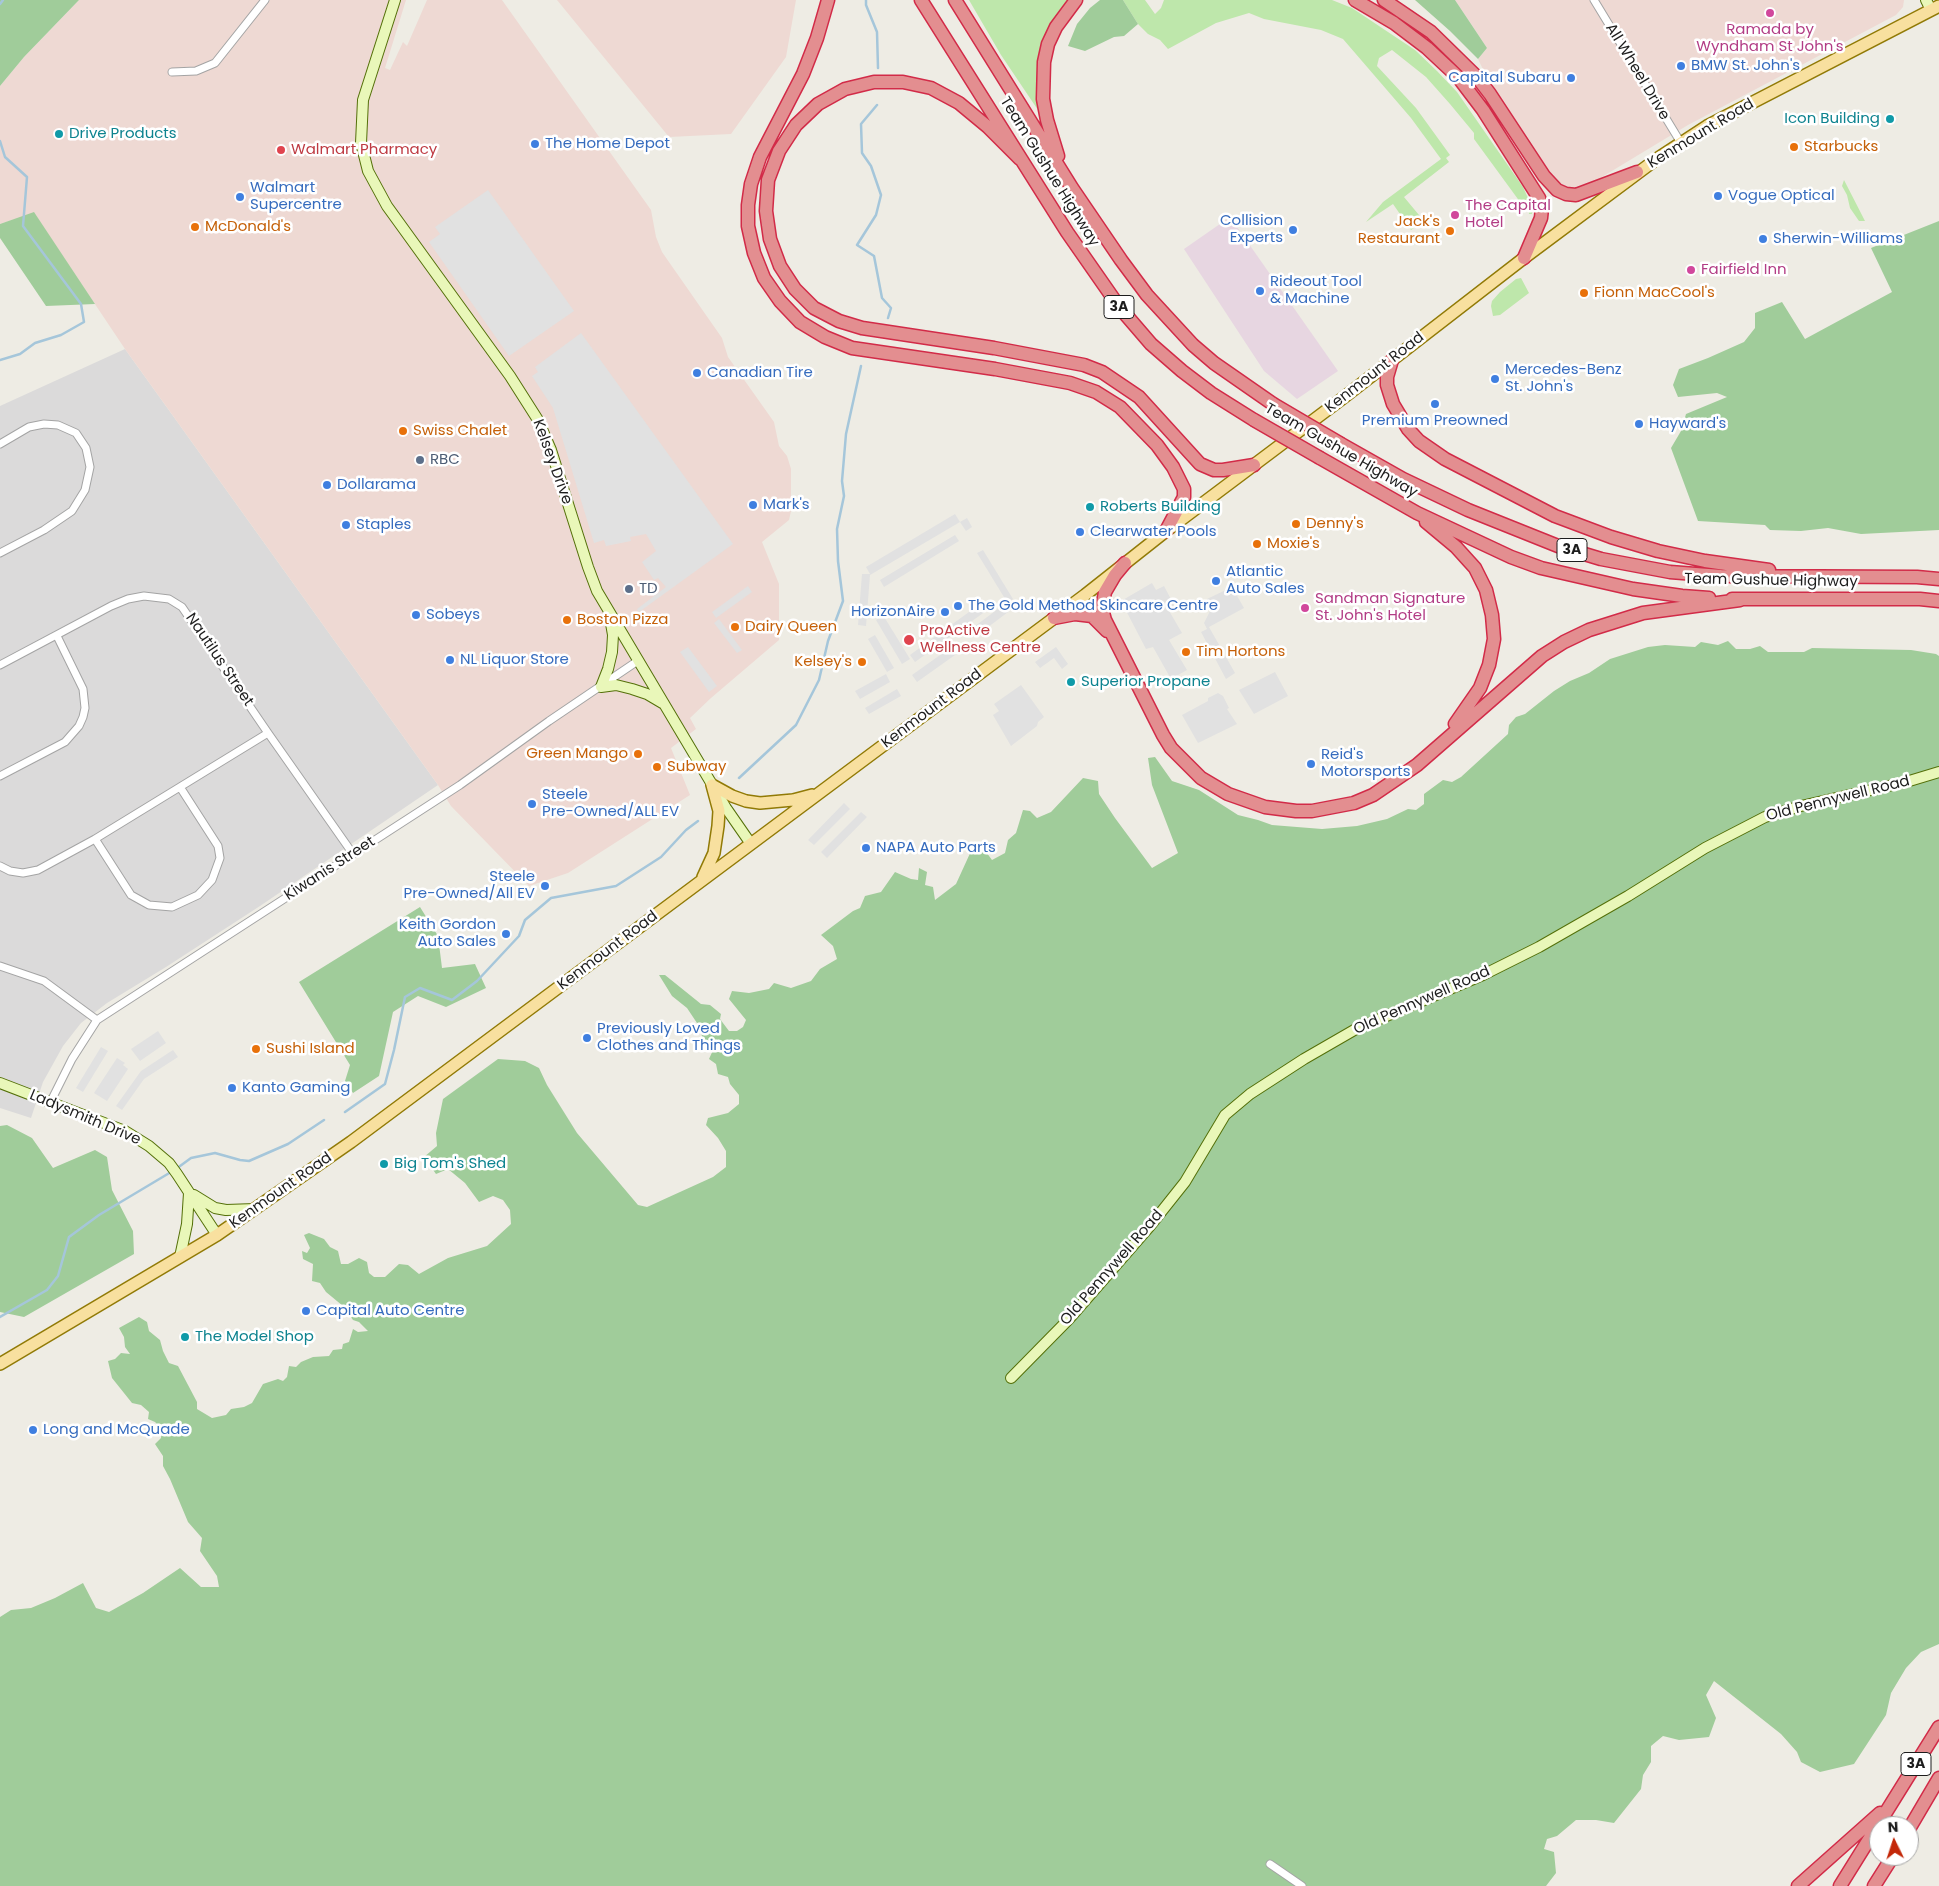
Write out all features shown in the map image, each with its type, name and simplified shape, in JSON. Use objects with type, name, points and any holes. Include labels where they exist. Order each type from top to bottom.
[{"type":"highway","points":[[828,0],[817,38],[803,74],[760,157],[751,184],[748,226],[754,253],[764,278],[780,301],[800,322],[825,337],[852,348],[1012,372],[1070,383],[1096,392],[1120,407],[1157,445],[1173,467],[1184,489],[1184,497],[1166,531]]},
{"type":"highway","name":"Team Gushue Highway","points":[[921,0],[1020,159],[1093,271],[1120,308],[1151,344],[1212,393],[1254,420],[1417,513],[1511,557],[1541,568],[1633,589],[1682,596],[1740,600],[1920,599],[1939,601]]},
{"type":"highway","name":"Team Gushue Highway","points":[[955,0],[1072,188],[1147,295],[1193,345],[1214,363],[1273,404],[1403,479],[1468,510],[1558,546],[1602,559],[1670,572],[1721,576],[1917,577],[1939,579]]},
{"type":"highway","points":[[1072,188],[1056,150],[1047,120],[1042,81],[1048,44],[1056,27],[1076,0]]},
{"type":"highway","points":[[1355,0],[1394,22],[1427,48],[1458,78],[1483,110],[1539,198],[1542,208],[1541,218],[1524,258]]},
{"type":"highway","points":[[1384,0],[1431,32],[1477,77],[1544,176],[1557,190],[1566,194],[1576,195],[1637,172]]},
{"type":"highway","points":[[1020,159],[988,127],[959,103],[931,88],[903,82],[874,82],[845,89],[818,104],[796,125],[779,151],[768,180],[766,211],[770,239],[780,266],[795,289],[814,308],[838,321],[862,328],[994,348],[1084,365],[1102,372],[1139,397],[1192,458],[1200,464],[1214,470],[1254,465]]},
{"type":"highway","points":[[1392,360],[1388,377],[1389,392],[1401,418],[1419,441],[1445,459],[1555,516],[1611,537],[1658,551],[1705,561],[1824,577]]},
{"type":"highway","points":[[1417,513],[1456,547],[1474,568],[1486,590],[1492,615],[1492,648],[1489,665],[1480,688],[1459,720],[1431,752]]},
{"type":"highway","points":[[1125,563],[1110,582],[1103,600],[1102,609],[1117,647],[1163,735],[1179,757],[1201,778],[1228,794],[1254,804],[1281,810],[1312,811],[1354,803],[1373,795],[1395,781],[1431,752],[1542,656],[1580,634],[1616,620],[1643,613],[1740,600]]},
{"type":"highway","points":[[1054,618],[1075,614],[1092,616],[1104,626],[1117,647]]},
{"type":"highway","name":"3A","points":[[1840,1886],[1939,1727]]},
{"type":"highway","name":"3A","points":[[1917,1816],[1939,1778]]},
{"type":"highway","points":[[1798,1886],[1893,1801]]},
{"type":"highway","points":[[1874,1886],[1887,1866]]},
{"type":"highway","points":[[1881,1886],[1889,1866]]},
{"type":"main road","name":"Kenmount Road","points":[[0,1364],[217,1235],[351,1142],[1054,618],[1637,172],[1707,126],[1932,5]]},
{"type":"main road","points":[[712,785],[732,796],[760,803],[793,800],[819,793]]},
{"type":"main road","points":[[699,883],[712,859],[717,840],[718,811],[712,785]]},
{"type":"street","points":[[172,72],[196,71],[215,63],[265,0]]},
{"type":"street","name":"Kelsey Drive","points":[[395,0],[363,100],[361,143],[365,163],[372,180],[387,206],[510,376],[538,420],[551,450],[592,580],[712,785],[751,844]]},
{"type":"street","name":"All Wheel Drive","points":[[1594,0],[1681,143]]},
{"type":"street","points":[[0,444],[29,427],[44,424],[58,425],[76,433],[86,448],[90,467],[85,490],[72,511],[44,530],[0,553]]},
{"type":"street","name":"Nautilus Street","points":[[0,665],[58,636],[111,606],[128,599],[144,596],[169,599],[182,607],[353,854]]},
{"type":"street","points":[[609,612],[613,635],[612,652],[601,687],[632,688],[665,704]]},
{"type":"street","points":[[0,776],[66,742],[79,726],[83,717],[85,708],[84,689],[58,636]]},
{"type":"street","name":"Kiwanis Street","points":[[51,1101],[72,1059],[97,1020],[460,785],[639,660]]},
{"type":"street","points":[[0,866],[10,871],[30,872],[38,870],[94,839],[268,733]]},
{"type":"street","name":"Old Pennywell Road","points":[[1011,1378],[1069,1320],[1150,1226],[1185,1182],[1225,1115],[1250,1094],[1304,1059],[1356,1029],[1483,976],[1540,947],[1628,896],[1705,848],[1765,817],[1801,806],[1906,782],[1939,772]]},
{"type":"street","points":[[94,839],[131,895],[149,906],[172,907],[198,895],[212,880],[220,858],[218,846],[180,787]]},
{"type":"street","points":[[0,966],[44,981],[97,1020]]},
{"type":"street","name":"Ladysmith Drive","points":[[0,1083],[51,1101],[131,1135],[149,1146],[169,1163],[178,1174],[217,1235]]},
{"type":"street","points":[[189,1192],[202,1202],[215,1208],[226,1210],[256,1208]]},
{"type":"street","points":[[180,1257],[188,1224],[189,1192]]},
{"type":"street","points":[[1270,1864],[1302,1886]]},
{"type":"shaded area","points":[[79,0],[406,0],[385,68],[390,70],[403,42],[407,46],[427,0],[502,0],[651,210],[656,237],[662,252],[722,338],[728,357],[774,422],[779,446],[787,456],[791,469],[791,511],[789,520],[762,542],[779,584],[779,640],[690,718],[696,729],[671,748],[690,795],[568,873],[529,886],[451,806],[438,785],[125,349],[34,213],[0,224],[0,86],[24,57]]},
{"type":"shaded area","points":[[557,0],[796,0],[786,57],[731,134],[669,137]]},
{"type":"shaded area","points":[[1455,0],[1904,0],[1903,7],[1896,15],[1688,125],[1587,186],[1573,191],[1564,189],[1554,181],[1494,92],[1478,59],[1487,48]]},
{"type":"shaded area","points":[[488,190],[574,311],[509,356],[429,242],[440,234],[435,227]]},
{"type":"shaded area","points":[[1230,217],[1338,371],[1297,399],[1264,371],[1184,249]]},
{"type":"shaded area","points":[[581,333],[733,544],[639,612],[637,609],[666,587],[658,578],[654,580],[642,562],[656,551],[646,534],[630,537],[631,541],[606,546],[604,540],[594,543],[553,408],[532,376],[538,372],[535,367]]},
{"type":"shaded area","points":[[125,349],[438,785],[260,906],[107,1003],[81,1023],[63,1046],[43,1082],[31,1118],[0,1108],[0,406]]},
{"type":"shaded area","points":[[955,514],[960,522],[870,575],[866,626],[858,625],[862,574],[870,574],[866,567]]},
{"type":"shaded area","points":[[967,518],[972,527],[966,531],[960,522]]},
{"type":"shaded area","points":[[955,535],[959,541],[884,587],[880,580]]},
{"type":"shaded area","points":[[983,550],[1013,599],[1007,603],[1012,609],[975,637],[970,630],[1007,602],[977,553]]},
{"type":"shaded area","points":[[1152,583],[1156,590],[1164,586],[1174,605],[1168,609],[1182,633],[1169,640],[1187,670],[1171,679],[1153,647],[1146,649],[1121,601]]},
{"type":"shaded area","points":[[748,586],[752,592],[716,618],[712,612]]},
{"type":"shaded area","points":[[1232,587],[1244,608],[1209,627],[1235,673],[1226,679],[1201,632],[1207,629],[1204,623],[1212,607],[1207,599]]},
{"type":"shaded area","points":[[980,604],[986,611],[915,662],[910,655]]},
{"type":"shaded area","points":[[883,615],[910,659],[902,664],[876,620]]},
{"type":"shaded area","points":[[719,619],[742,650],[737,653],[714,623]]},
{"type":"shaded area","points":[[875,635],[894,668],[887,672],[868,639]]},
{"type":"shaded area","points":[[688,647],[717,686],[709,692],[680,652]]},
{"type":"shaded area","points":[[1056,647],[1068,664],[1062,669],[1054,658],[1040,668],[1035,662]]},
{"type":"shaded area","points":[[950,648],[955,655],[917,682],[912,675]]},
{"type":"shaded area","points":[[1275,672],[1288,696],[1254,714],[1239,690]]},
{"type":"shaded area","points":[[886,674],[890,682],[860,699],[855,691]]},
{"type":"shaded area","points":[[1021,685],[1044,717],[1038,722],[1037,726],[1011,746],[993,715],[999,711],[994,704]]},
{"type":"shaded area","points":[[897,689],[901,696],[869,714],[865,708]]},
{"type":"shaded area","points":[[1218,693],[1223,696],[1229,708],[1227,709],[1237,724],[1198,743],[1182,715],[1208,701],[1208,698]]},
{"type":"shaded area","points":[[844,803],[850,809],[814,845],[808,840]]},
{"type":"shaded area","points":[[861,812],[867,817],[827,858],[821,852]]},
{"type":"shaded area","points":[[158,1031],[166,1043],[140,1061],[131,1049]]},
{"type":"shaded area","points":[[101,1047],[108,1051],[83,1092],[76,1088]]},
{"type":"shaded area","points":[[173,1050],[178,1057],[144,1079],[122,1110],[116,1106],[141,1071]]},
{"type":"shaded area","points":[[117,1058],[125,1063],[123,1065],[128,1069],[107,1101],[94,1093]]},
{"type":"green space","points":[[0,0],[79,0],[24,57],[0,86]]},
{"type":"green space","points":[[969,0],[1068,0],[1050,27],[1038,83],[1038,110],[1001,55]]},
{"type":"green space","points":[[1100,0],[1123,0],[1138,24],[1124,36],[1114,37],[1085,51],[1068,46],[1077,24],[1090,8]]},
{"type":"green space","points":[[1123,0],[1145,0],[1155,14],[1161,8],[1164,0],[1332,0],[1352,8],[1415,50],[1457,92],[1523,187],[1531,205],[1532,214],[1529,214],[1528,206],[1523,206],[1474,139],[1474,133],[1450,104],[1426,77],[1392,50],[1379,58],[1377,66],[1416,108],[1450,155],[1446,158],[1449,162],[1404,197],[1424,221],[1411,230],[1393,204],[1366,222],[1383,202],[1441,159],[1411,118],[1343,39],[1321,30],[1264,19],[1249,13],[1216,23],[1168,49],[1160,40],[1148,34],[1138,24]]},
{"type":"green space","points":[[1415,0],[1455,0],[1487,48],[1478,59]]},
{"type":"green space","points":[[1844,180],[1865,221],[1859,221],[1850,208],[1847,195],[1842,186]]},
{"type":"green space","points":[[34,212],[95,304],[46,306],[0,238],[0,224]]},
{"type":"green space","points":[[1939,221],[1939,530],[1861,534],[1828,528],[1801,531],[1770,530],[1765,525],[1698,521],[1671,448],[1681,431],[1686,414],[1727,397],[1717,393],[1678,397],[1673,385],[1679,369],[1744,342],[1755,328],[1755,313],[1782,302],[1805,339],[1892,292],[1871,248]]},
{"type":"green space","points":[[1521,278],[1529,293],[1500,315],[1493,316],[1492,301],[1516,279]]},
{"type":"green space","points":[[1728,641],[1736,649],[1750,649],[1760,646],[1768,652],[1804,652],[1812,648],[1911,650],[1939,656],[1939,1644],[1921,1652],[1906,1668],[1891,1693],[1886,1715],[1854,1764],[1820,1772],[1801,1762],[1797,1752],[1781,1734],[1714,1681],[1706,1695],[1716,1718],[1709,1737],[1679,1740],[1663,1736],[1651,1746],[1651,1762],[1643,1775],[1641,1789],[1614,1823],[1596,1820],[1576,1820],[1557,1836],[1547,1839],[1544,1849],[1554,1852],[1556,1873],[1546,1886],[0,1886],[0,1617],[11,1610],[31,1608],[83,1583],[96,1608],[109,1612],[143,1593],[180,1568],[201,1587],[219,1587],[217,1576],[200,1551],[202,1538],[188,1522],[163,1466],[163,1456],[155,1444],[161,1438],[162,1429],[155,1422],[148,1419],[149,1412],[141,1405],[132,1403],[112,1378],[108,1361],[115,1359],[121,1353],[130,1354],[125,1347],[124,1337],[119,1328],[139,1317],[147,1322],[149,1331],[160,1340],[169,1363],[178,1366],[197,1402],[197,1409],[212,1418],[226,1415],[231,1409],[244,1407],[252,1403],[263,1384],[278,1379],[283,1381],[287,1377],[289,1366],[296,1367],[301,1362],[313,1357],[329,1356],[333,1350],[342,1349],[343,1344],[349,1342],[353,1329],[358,1332],[368,1331],[359,1322],[353,1320],[343,1306],[326,1292],[320,1283],[312,1281],[313,1264],[303,1259],[302,1251],[307,1253],[310,1248],[304,1235],[309,1233],[324,1239],[330,1247],[338,1251],[341,1264],[348,1264],[359,1258],[367,1262],[369,1273],[374,1277],[385,1277],[399,1264],[408,1265],[419,1274],[448,1258],[487,1246],[511,1224],[510,1210],[503,1200],[493,1196],[479,1202],[465,1183],[448,1169],[436,1174],[424,1157],[437,1146],[436,1133],[443,1099],[498,1059],[525,1061],[539,1068],[547,1085],[577,1133],[638,1205],[647,1207],[713,1177],[726,1167],[726,1151],[718,1138],[706,1125],[708,1118],[728,1113],[739,1104],[739,1095],[730,1084],[728,1077],[718,1074],[716,1064],[709,1059],[714,1048],[705,1044],[697,1023],[687,1008],[672,996],[659,975],[665,975],[701,1004],[710,1005],[721,1014],[720,1019],[729,1031],[737,1031],[743,1027],[746,1020],[729,999],[732,991],[749,993],[769,989],[774,983],[791,988],[811,981],[820,969],[837,959],[833,946],[821,935],[853,911],[860,908],[865,896],[881,892],[895,872],[918,880],[919,868],[927,872],[925,885],[933,887],[935,900],[956,884],[972,849],[981,845],[992,860],[1005,853],[1008,840],[1016,833],[1023,810],[1030,811],[1037,818],[1051,812],[1083,778],[1098,781],[1099,794],[1152,868],[1178,853],[1152,785],[1148,758],[1155,757],[1172,781],[1199,790],[1238,815],[1272,825],[1322,829],[1357,826],[1387,819],[1408,809],[1416,810],[1424,804],[1424,794],[1443,780],[1452,782],[1461,777],[1508,734],[1509,725],[1516,717],[1525,714],[1570,681],[1589,673],[1610,659],[1648,647],[1665,645],[1695,647],[1701,642],[1718,645]]},
{"type":"green space","points":[[420,907],[438,936],[442,968],[475,964],[486,988],[446,1007],[418,996],[393,1012],[379,1076],[353,1093],[345,1081],[350,1065],[299,982]]},
{"type":"green space","points":[[7,1125],[32,1138],[53,1168],[95,1150],[107,1157],[112,1190],[133,1231],[134,1254],[24,1317],[0,1312],[0,1126]]},
{"type":"waterway","points":[[0,4],[3,0]]},
{"type":"waterway","points":[[866,0],[866,5],[877,32],[878,68]]},
{"type":"waterway","points":[[877,105],[861,124],[862,153],[871,166],[881,195],[876,215],[857,245],[874,256],[882,298],[891,308],[888,318]]},
{"type":"waterway","points":[[0,141],[5,157],[27,177],[23,226],[81,304],[84,322],[61,335],[35,343],[20,354],[0,360]]},
{"type":"waterway","points":[[739,778],[796,725],[819,680],[828,641],[843,601],[838,561],[837,529],[844,496],[842,481],[846,434],[861,366]]},
{"type":"waterway","points":[[345,1112],[385,1084],[405,997],[420,988],[452,1000],[477,981],[519,936],[525,920],[551,898],[616,886],[661,857],[686,830],[698,821]]},
{"type":"waterway","points":[[176,1169],[191,1158],[215,1153],[249,1161],[288,1144],[324,1120]]},
{"type":"waterway","points":[[0,1317],[47,1290],[58,1276],[69,1237],[99,1215],[171,1172]]},
{"type":"place","name":"Ramada by Wyndham St John's","points":[[1770,13]]},
{"type":"place","name":"BMW St. John's","points":[[1681,66]]},
{"type":"place","name":"Capital Subaru","points":[[1571,78]]},
{"type":"place","name":"Icon Building","points":[[1890,119]]},
{"type":"place","name":"Drive Products","points":[[59,134]]},
{"type":"place","name":"The Home Depot","points":[[535,144]]},
{"type":"place","name":"Starbucks","points":[[1794,147]]},
{"type":"place","name":"Walmart Pharmacy","points":[[281,150]]},
{"type":"place","name":"Vogue Optical","points":[[1718,196]]},
{"type":"place","name":"Walmart Supercentre","points":[[240,197]]},
{"type":"place","name":"The Capital Hotel","points":[[1455,215]]},
{"type":"place","name":"McDonald's","points":[[195,227]]},
{"type":"place","name":"Collision Experts","points":[[1293,230]]},
{"type":"place","name":"Jack's Restaurant","points":[[1450,231]]},
{"type":"place","name":"Sherwin-Williams","points":[[1763,239]]},
{"type":"place","name":"Fairfield Inn","points":[[1691,270]]},
{"type":"place","name":"Rideout Tool & Machine","points":[[1260,291]]},
{"type":"place","name":"Fionn MacCool's","points":[[1584,293]]},
{"type":"place","name":"Canadian Tire","points":[[697,373]]},
{"type":"place","name":"Mercedes-Benz St. John's","points":[[1495,379]]},
{"type":"place","name":"Premium Preowned","points":[[1435,404]]},
{"type":"place","name":"Hayward's","points":[[1639,424]]},
{"type":"place","name":"Swiss Chalet","points":[[403,431]]},
{"type":"place","name":"RBC","points":[[420,460]]},
{"type":"place","name":"Dollarama","points":[[327,485]]},
{"type":"place","name":"Mark's","points":[[753,505]]},
{"type":"place","name":"Roberts Building","points":[[1090,507]]},
{"type":"place","name":"Denny's","points":[[1296,524]]},
{"type":"place","name":"Staples","points":[[346,525]]},
{"type":"place","name":"Clearwater Pools","points":[[1080,532]]},
{"type":"place","name":"Moxie's","points":[[1257,544]]},
{"type":"place","name":"Atlantic Auto Sales","points":[[1216,581]]},
{"type":"place","name":"TD","points":[[629,589]]},
{"type":"place","name":"The Gold Method Skincare Centre","points":[[958,606]]},
{"type":"place","name":"Sandman Signature St. John's Hotel","points":[[1305,608]]},
{"type":"place","name":"HorizonAire","points":[[945,612]]},
{"type":"place","name":"Sobeys","points":[[416,615]]},
{"type":"place","name":"Boston Pizza","points":[[567,620]]},
{"type":"place","name":"Dairy Queen","points":[[735,627]]},
{"type":"place","name":"ProActive Wellness Centre","points":[[909,640]]},
{"type":"place","name":"Tim Hortons","points":[[1186,652]]},
{"type":"place","name":"NL Liquor Store","points":[[450,660]]},
{"type":"place","name":"Kelsey's","points":[[862,662]]},
{"type":"place","name":"Superior Propane","points":[[1071,682]]},
{"type":"place","name":"Green Mango","points":[[638,754]]},
{"type":"place","name":"Reid's Motorsports","points":[[1311,764]]},
{"type":"place","name":"Subway","points":[[657,767]]},
{"type":"place","name":"Steele Pre-Owned/ALL EV","points":[[532,804]]},
{"type":"place","name":"NAPA Auto Parts","points":[[866,848]]},
{"type":"place","name":"Steele Pre-Owned/All EV","points":[[545,886]]},
{"type":"place","name":"Keith Gordon Auto Sales","points":[[506,934]]},
{"type":"place","name":"Previously Loved Clothes and Things","points":[[587,1038]]},
{"type":"place","name":"Sushi Island","points":[[256,1049]]},
{"type":"place","name":"Kanto Gaming","points":[[232,1088]]},
{"type":"place","name":"Big Tom's Shed","points":[[384,1164]]},
{"type":"place","name":"Capital Auto Centre","points":[[306,1311]]},
{"type":"place","name":"The Model Shop","points":[[185,1337]]},
{"type":"place","name":"Long and McQuade","points":[[33,1430]]}]
